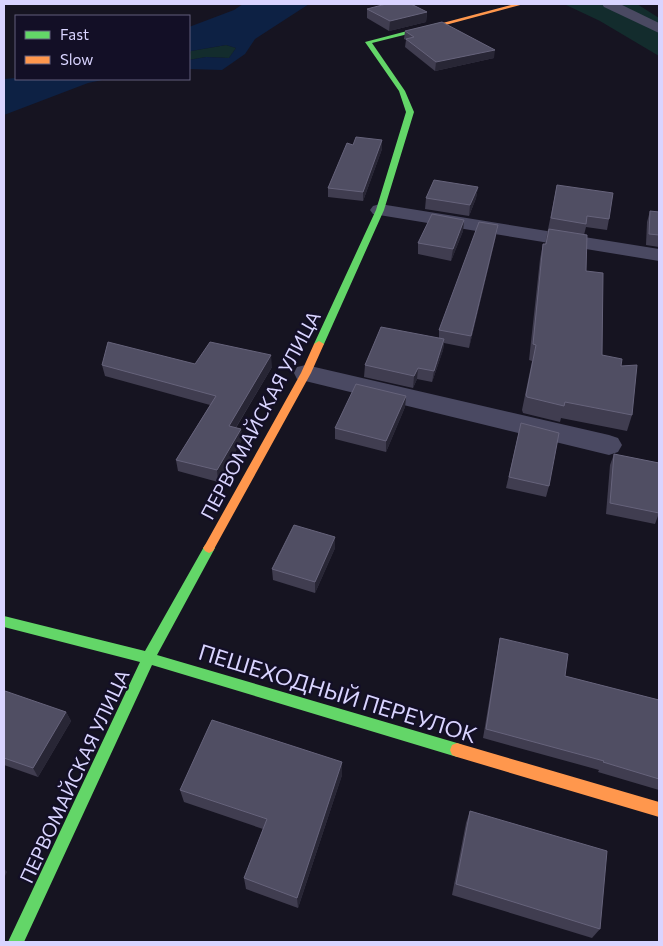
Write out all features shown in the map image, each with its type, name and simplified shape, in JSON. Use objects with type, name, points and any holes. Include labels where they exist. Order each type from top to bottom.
[{"type":"street","name":"ПЕРВОМАЙСКАЯ УЛИЦА","points":[[16,942],[148,658],[306,373],[380,210],[410,112],[402,91],[368,42],[521,4]]},
{"type":"street","points":[[609,4],[659,29]]},
{"type":"street","points":[[380,210],[659,255]]},
{"type":"street","points":[[306,373],[609,445]]},
{"type":"street","name":"ПЕШЕХОДНЫЙ ПЕРЕУЛОК","points":[[4,621],[148,658],[659,810]]},
{"type":"green space","points":[[564,4],[637,4],[659,18],[659,56],[600,21]]},
{"type":"green space","points":[[226,45],[236,48],[229,58],[206,57],[190,60],[191,51]]},
{"type":"water","points":[[243,4],[309,4],[255,39],[245,54],[222,70],[190,69],[190,60],[206,57],[229,58],[236,48],[226,45],[190,52],[190,27],[234,10]]},
{"type":"water","points":[[4,79],[102,80],[88,83],[4,115]]},
{"type":"building","points":[[386,4],[411,4],[427,12],[390,21],[367,9]]},
{"type":"building","points":[[442,22],[495,50],[436,62],[406,39],[414,37],[405,31]]},
{"type":"building","points":[[356,137],[382,140],[363,192],[328,188],[347,143],[353,145]]},
{"type":"building","points":[[434,180],[478,187],[470,205],[426,198]]},
{"type":"building","points":[[557,185],[613,193],[609,219],[587,216],[586,224],[551,218]]},
{"type":"building","points":[[650,211],[659,212],[659,235],[649,234]]},
{"type":"building","points":[[432,214],[464,220],[453,249],[418,243]]},
{"type":"building","points":[[479,222],[498,225],[471,336],[439,330]]},
{"type":"building","points":[[549,229],[587,235],[586,271],[603,273],[602,355],[622,359],[621,366],[637,365],[632,415],[565,402],[564,406],[527,397],[526,395],[536,345],[533,344],[543,244],[546,244]]},
{"type":"building","points":[[381,327],[444,339],[434,371],[418,368],[414,376],[365,365]]},
{"type":"building","points":[[108,342],[195,364],[210,342],[271,355],[229,426],[241,429],[217,470],[176,460],[216,396],[102,365]]},
{"type":"building","points":[[356,384],[406,396],[386,441],[335,428]]},
{"type":"building","points":[[521,423],[559,433],[549,486],[509,477]]},
{"type":"building","points":[[614,454],[659,463],[659,513],[610,503]]},
{"type":"building","points":[[294,525],[335,537],[315,582],[272,569]]},
{"type":"building","points":[[500,638],[568,654],[565,676],[659,700],[659,779],[604,761],[486,729]]},
{"type":"building","points":[[5,691],[66,712],[33,768],[4,758]]},
{"type":"building","points":[[212,720],[342,762],[297,898],[244,878],[267,819],[180,790]]},
{"type":"building","points":[[470,811],[607,851],[600,929],[456,884]]},
{"type":"traffic: fast","points":[[319,344],[380,210],[410,112],[402,91],[368,42],[438,25]]},
{"type":"traffic: fast","points":[[16,942],[148,658],[209,548]]},
{"type":"traffic: fast","points":[[4,621],[148,658],[457,750]]},
{"type":"traffic: slow","points":[[438,25],[521,4]]},
{"type":"traffic: slow","points":[[209,548],[306,373],[319,344]]},
{"type":"traffic: slow","points":[[457,750],[659,810]]}]
